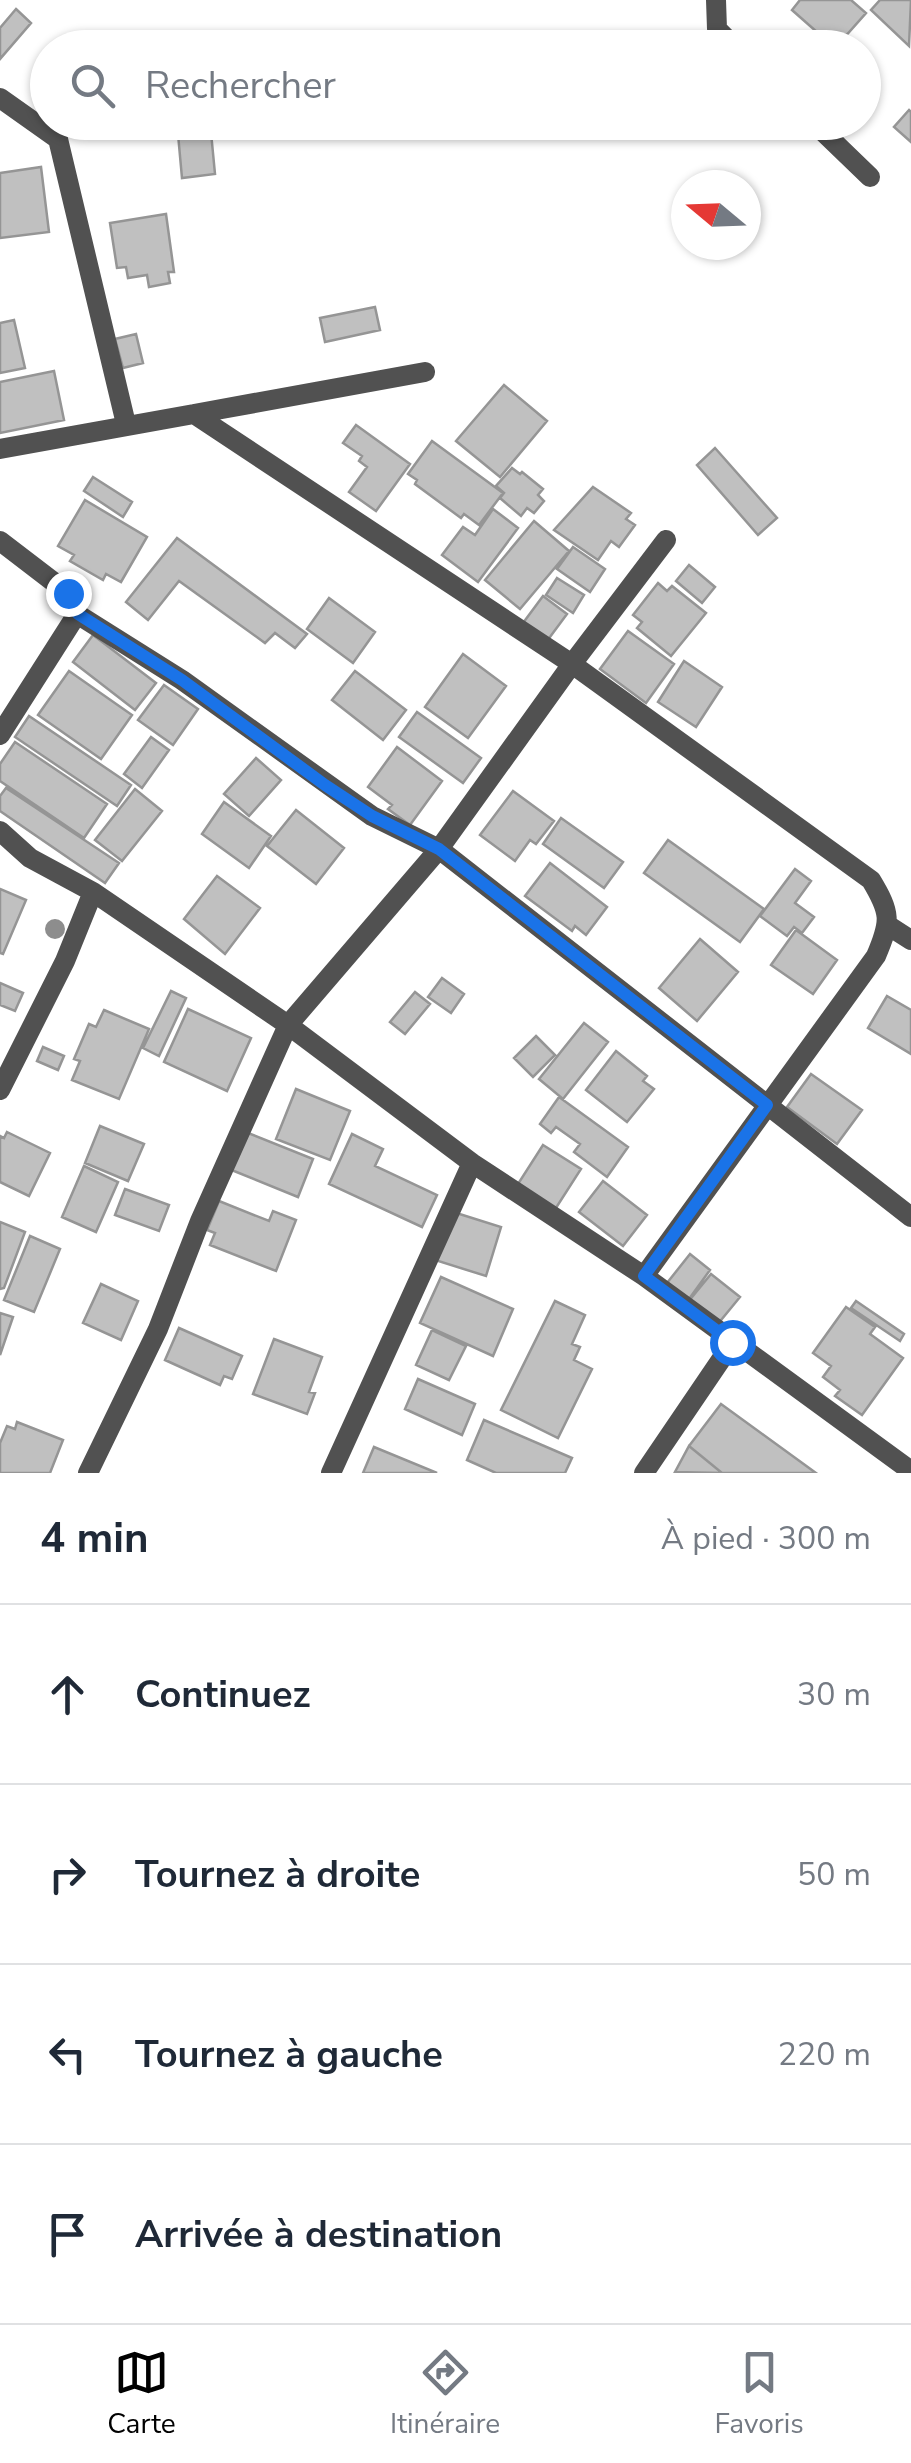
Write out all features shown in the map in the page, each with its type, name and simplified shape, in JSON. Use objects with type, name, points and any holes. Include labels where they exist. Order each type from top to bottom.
[{"type":"street","points":[[716,0],[718,30]]},
{"type":"street","points":[[0,98],[30,119]]},
{"type":"street","points":[[58,140],[126,424]]},
{"type":"street","points":[[832,140],[870,177]]},
{"type":"street","points":[[0,449],[425,372]]},
{"type":"street","points":[[194,414],[572,664],[871,880],[884,902],[889,926],[876,956],[644,1276]]},
{"type":"street","points":[[88,1473],[158,1329],[200,1221],[288,1025],[439,849],[666,540]]},
{"type":"street","points":[[0,541],[68,593],[78,614],[182,680],[372,816],[439,849],[911,1217]]},
{"type":"street","points":[[0,735],[78,614]]},
{"type":"street","points":[[0,831],[30,858],[93,892],[288,1025],[472,1163],[644,1276],[911,1471]]},
{"type":"street","points":[[0,1090],[66,962],[93,892]]},
{"type":"street","points":[[889,926],[911,940]]},
{"type":"street","points":[[331,1473],[472,1163]]},
{"type":"street","points":[[644,1473],[732,1342]]},
{"type":"building","points":[[800,0],[851,0],[866,13],[851,30],[815,30],[792,10]]},
{"type":"building","points":[[880,0],[911,0],[909,46],[871,10]]},
{"type":"building","points":[[16,9],[31,23],[0,59],[0,28]]},
{"type":"building","points":[[911,112],[911,142],[894,127]]},
{"type":"building","points":[[179,140],[212,140],[215,174],[182,178]]},
{"type":"building","points":[[41,167],[49,232],[0,238],[0,173]]},
{"type":"building","points":[[166,214],[174,272],[168,272],[170,283],[149,287],[147,275],[128,278],[126,267],[117,268],[110,223]]},
{"type":"building","points":[[375,307],[380,330],[325,342],[320,318]]},
{"type":"building","points":[[14,320],[25,368],[0,373],[0,323]]},
{"type":"building","points":[[136,334],[143,363],[123,368],[115,339]]},
{"type":"building","points":[[54,371],[64,420],[0,433],[0,382]]},
{"type":"building","points":[[504,385],[547,421],[500,477],[456,441]]},
{"type":"building","points":[[356,425],[410,464],[376,511],[349,492],[367,467],[359,461],[362,456],[343,443]]},
{"type":"building","points":[[432,441],[503,493],[479,525],[464,514],[461,518],[415,484],[417,480],[408,474]]},
{"type":"building","points":[[715,448],[777,518],[758,535],[697,465]]},
{"type":"building","points":[[512,468],[543,489],[538,495],[544,501],[534,513],[527,508],[521,516],[500,498],[504,493],[496,486]]},
{"type":"building","points":[[93,477],[132,502],[123,517],[84,491]]},
{"type":"building","points":[[593,487],[631,513],[626,519],[635,525],[619,547],[611,541],[598,560],[554,530]]},
{"type":"building","points":[[85,500],[147,537],[121,582],[106,574],[103,580],[70,561],[74,555],[58,546]]},
{"type":"building","points":[[493,509],[518,528],[478,582],[442,555],[463,527],[475,535]]},
{"type":"building","points":[[534,521],[569,551],[520,609],[485,580]]},
{"type":"building","points":[[177,538],[307,634],[295,648],[275,633],[265,643],[179,581],[148,620],[126,602]]},
{"type":"building","points":[[573,547],[605,569],[590,592],[557,569]]},
{"type":"building","points":[[689,565],[715,587],[702,603],[676,581]]},
{"type":"building","points":[[557,578],[584,595],[573,613],[546,595]]},
{"type":"building","points":[[658,583],[667,591],[672,586],[706,613],[671,656],[637,628],[642,622],[633,615]]},
{"type":"building","points":[[543,596],[567,614],[547,641],[523,623]]},
{"type":"building","points":[[329,598],[375,632],[353,663],[307,629]]},
{"type":"building","points":[[628,631],[674,664],[646,703],[600,669]]},
{"type":"building","points":[[93,635],[156,683],[135,710],[73,662]]},
{"type":"building","points":[[463,654],[506,686],[468,738],[425,707]]},
{"type":"building","points":[[684,661],[722,687],[696,727],[658,702]]},
{"type":"building","points":[[69,671],[132,715],[101,759],[38,715]]},
{"type":"building","points":[[355,671],[406,710],[383,740],[332,700]]},
{"type":"building","points":[[164,685],[198,709],[173,745],[138,720]]},
{"type":"building","points":[[417,712],[481,758],[463,783],[399,737]]},
{"type":"building","points":[[29,716],[131,785],[117,806],[15,737]]},
{"type":"building","points":[[151,737],[169,750],[142,788],[124,774]]},
{"type":"building","points":[[15,742],[107,804],[84,838],[0,781],[0,764]]},
{"type":"building","points":[[397,747],[442,781],[410,825],[368,787]]},
{"type":"building","points":[[256,758],[281,780],[249,816],[224,794]]},
{"type":"building","points":[[6,788],[119,863],[105,883],[0,811],[0,796]]},
{"type":"building","points":[[135,789],[162,811],[122,861],[95,840]]},
{"type":"building","points":[[513,791],[554,821],[536,844],[530,840],[515,861],[480,835]]},
{"type":"building","points":[[224,802],[271,836],[249,868],[202,834]]},
{"type":"building","points":[[296,810],[344,848],[316,884],[267,846]]},
{"type":"building","points":[[561,818],[623,862],[604,888],[543,844]]},
{"type":"building","points":[[668,840],[764,909],[740,942],[644,873]]},
{"type":"building","points":[[550,863],[607,907],[586,935],[575,926],[572,931],[525,896]]},
{"type":"building","points":[[795,869],[811,881],[795,903],[814,917],[802,933],[794,927],[787,936],[760,916]]},
{"type":"building","points":[[217,876],[260,908],[225,954],[184,919]]},
{"type":"building","points":[[0,889],[26,900],[3,954],[0,953]]},
{"type":"building","points":[[796,930],[837,960],[813,994],[771,965]]},
{"type":"building","points":[[700,939],[738,972],[697,1021],[659,988]]},
{"type":"building","points":[[442,978],[464,994],[451,1013],[428,997]]},
{"type":"building","points":[[0,983],[23,993],[15,1011],[0,1005]]},
{"type":"building","points":[[171,991],[186,998],[159,1056],[143,1048]]},
{"type":"building","points":[[415,992],[430,1004],[405,1034],[390,1022]]},
{"type":"building","points":[[887,996],[911,1010],[911,1054],[868,1028]]},
{"type":"building","points":[[188,1009],[251,1038],[227,1091],[164,1062]]},
{"type":"building","points":[[104,1010],[149,1029],[119,1099],[72,1080],[80,1061],[74,1059],[89,1024],[96,1027]]},
{"type":"building","points":[[584,1023],[608,1042],[563,1099],[539,1079]]},
{"type":"building","points":[[536,1036],[555,1055],[533,1077],[514,1058]]},
{"type":"building","points":[[43,1047],[64,1056],[58,1070],[37,1061]]},
{"type":"building","points":[[616,1051],[647,1076],[643,1081],[654,1089],[627,1122],[586,1090]]},
{"type":"building","points":[[811,1074],[862,1110],[837,1144],[787,1107]]},
{"type":"building","points":[[296,1089],[350,1111],[330,1160],[276,1139]]},
{"type":"building","points":[[559,1097],[628,1147],[607,1177],[574,1152],[580,1144],[556,1127],[551,1133],[540,1124]]},
{"type":"building","points":[[100,1126],[144,1144],[128,1181],[85,1163]]},
{"type":"building","points":[[243,1131],[313,1159],[298,1197],[229,1169]]},
{"type":"building","points":[[7,1132],[50,1153],[29,1196],[0,1182],[0,1136],[4,1138]]},
{"type":"building","points":[[352,1134],[383,1149],[375,1166],[437,1195],[422,1227],[329,1184]]},
{"type":"building","points":[[543,1145],[581,1169],[554,1211],[516,1187]]},
{"type":"building","points":[[84,1166],[118,1182],[96,1232],[62,1217]]},
{"type":"building","points":[[603,1181],[647,1215],[623,1246],[579,1212]]},
{"type":"building","points":[[125,1189],[169,1205],[159,1231],[115,1215]]},
{"type":"building","points":[[219,1201],[269,1221],[273,1211],[296,1220],[276,1271],[210,1245],[215,1233],[207,1230]]},
{"type":"building","points":[[450,1211],[501,1227],[486,1276],[435,1260]]},
{"type":"building","points":[[0,1222],[25,1232],[4,1288],[0,1289]]},
{"type":"building","points":[[30,1236],[60,1249],[34,1312],[4,1300]]},
{"type":"building","points":[[690,1254],[710,1270],[689,1299],[667,1283]]},
{"type":"building","points":[[711,1274],[740,1297],[717,1325],[688,1302]]},
{"type":"building","points":[[441,1277],[513,1309],[493,1356],[420,1323]]},
{"type":"building","points":[[101,1284],[138,1301],[121,1340],[83,1323]]},
{"type":"building","points":[[555,1301],[585,1315],[572,1344],[580,1347],[574,1360],[592,1369],[558,1438],[501,1410]]},
{"type":"building","points":[[856,1301],[904,1334],[900,1341],[851,1308]]},
{"type":"building","points":[[846,1307],[875,1327],[870,1334],[903,1358],[862,1415],[835,1396],[840,1390],[823,1377],[831,1366],[813,1353]]},
{"type":"building","points":[[0,1313],[13,1317],[0,1355]]},
{"type":"building","points":[[179,1328],[242,1356],[232,1379],[224,1376],[220,1385],[165,1360]]},
{"type":"building","points":[[432,1330],[466,1346],[449,1380],[416,1365]]},
{"type":"building","points":[[274,1339],[322,1357],[309,1392],[315,1393],[307,1414],[253,1394]]},
{"type":"building","points":[[418,1379],[475,1404],[462,1435],[405,1409]]},
{"type":"building","points":[[721,1404],[816,1473],[722,1473],[689,1446]]},
{"type":"building","points":[[484,1420],[572,1458],[565,1473],[496,1473],[467,1460]]},
{"type":"building","points":[[17,1422],[63,1440],[50,1473],[0,1473],[0,1443],[7,1426],[15,1429]]},
{"type":"building","points":[[689,1446],[722,1473],[675,1472]]},
{"type":"building","points":[[374,1447],[437,1473],[363,1473]]},
{"type":"route","points":[[68,593],[78,614],[182,680],[325,785],[372,816],[439,849],[767,1105],[644,1276],[732,1342]]}]
